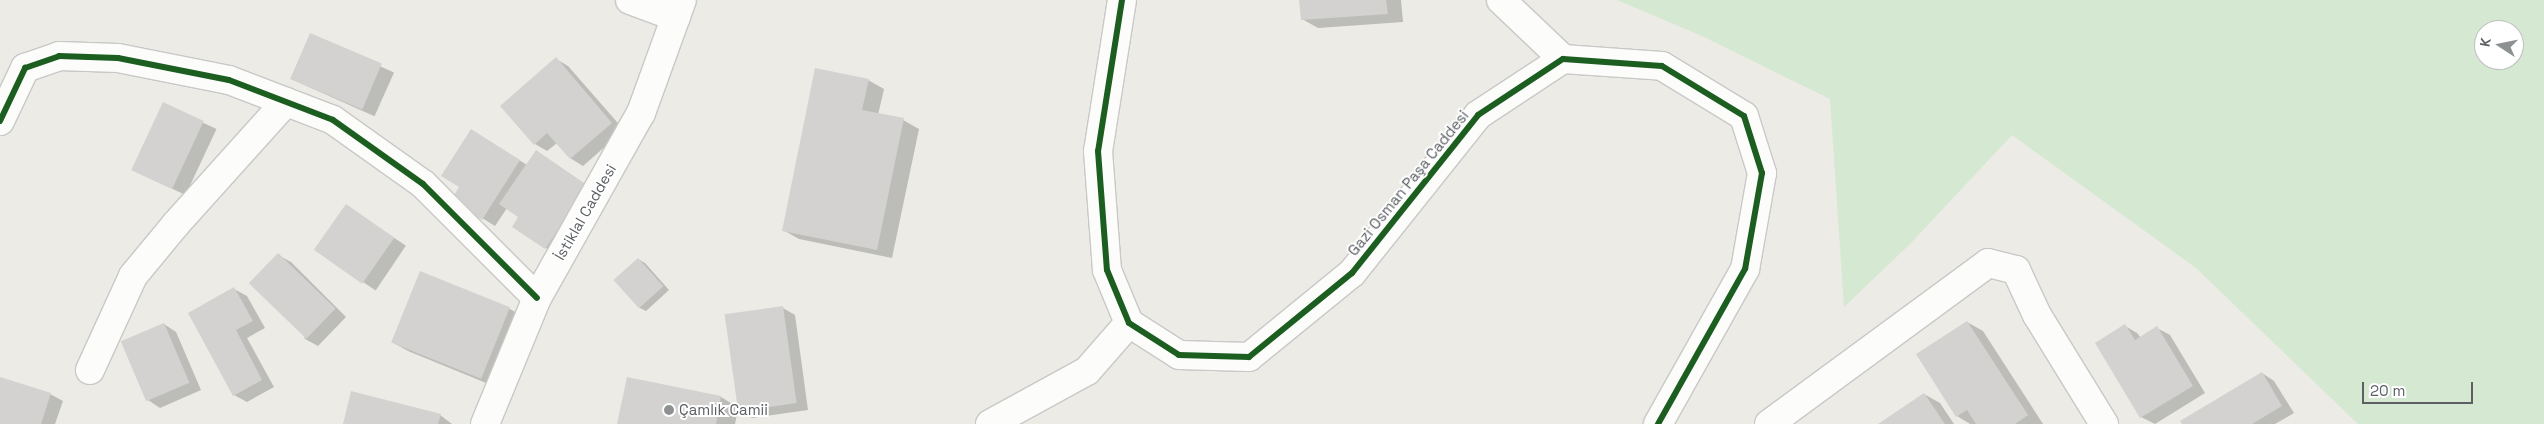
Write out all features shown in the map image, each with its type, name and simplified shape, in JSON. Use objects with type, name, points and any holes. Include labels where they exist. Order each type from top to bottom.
[{"type":"street","points":[[630,0],[679,8]]},
{"type":"street","points":[[1501,0],[1563,59],[1662,66],[1744,116],[1762,173],[1745,269],[1658,424]]},
{"type":"street","points":[[990,424],[1087,371],[1129,323],[1107,270],[1098,151],[1121,1]]},
{"type":"street","name":"İstiklal Caddesi","points":[[485,424],[536,298],[641,113],[679,8]]},
{"type":"street","points":[[0,120],[25,68],[59,56],[118,58],[229,80],[333,120],[423,184],[536,298]]},
{"type":"street","name":"Gazi Osman Paşa Caddesi","points":[[1129,323],[1179,355],[1249,358],[1352,273],[1478,115],[1563,59]]},
{"type":"street","points":[[90,370],[133,276],[176,224],[286,102]]},
{"type":"street","points":[[1778,422],[1988,263],[2016,270],[2036,316],[2104,424]]},
{"type":"green space","points":[[1617,0],[2544,0],[2544,424],[2358,424],[2196,268],[2012,135],[1910,244],[1844,307],[1830,99],[1702,36]]},
{"type":"building","points":[[1299,0],[1386,0],[1388,14],[1301,20]]},
{"type":"building","points":[[310,33],[382,63],[362,110],[290,79]]},
{"type":"building","points":[[556,57],[612,123],[570,159],[547,133],[534,145],[500,106]]},
{"type":"building","points":[[815,68],[869,79],[862,110],[904,118],[877,250],[782,231]]},
{"type":"building","points":[[163,102],[204,121],[172,189],[131,170]]},
{"type":"building","points":[[471,129],[520,160],[482,220],[451,200],[459,187],[441,176]]},
{"type":"building","points":[[536,150],[588,186],[545,249],[512,227],[518,217],[499,204]]},
{"type":"building","points":[[346,204],[394,238],[362,284],[314,250]]},
{"type":"building","points":[[278,253],[336,309],[306,339],[249,283]]},
{"type":"building","points":[[638,258],[663,286],[639,308],[613,280]]},
{"type":"building","points":[[420,271],[510,307],[481,379],[391,342]]},
{"type":"building","points":[[234,287],[253,321],[236,330],[262,380],[233,396],[188,313]]},
{"type":"building","points":[[783,306],[797,403],[738,411],[725,314]]},
{"type":"building","points":[[1967,321],[2028,415],[2015,424],[1976,424],[1967,410],[1956,417],[1916,354]]},
{"type":"building","points":[[164,323],[189,383],[146,401],[121,341]]},
{"type":"building","points":[[2125,324],[2135,340],[2157,326],[2193,386],[2140,418],[2095,343]]},
{"type":"building","points":[[2262,372],[2282,406],[2252,424],[2182,424],[2180,421]]},
{"type":"building","points":[[0,377],[51,393],[41,424],[0,424]]},
{"type":"building","name":"Çamlık Camii","points":[[627,377],[721,396],[716,424],[617,424]]},
{"type":"building","points":[[351,391],[441,414],[438,424],[343,424]]},
{"type":"building","points":[[1924,393],[1945,424],[1878,424]]},
{"type":"cycle path","points":[[1122,0],[1098,151],[1107,270],[1129,323],[1179,355],[1249,357],[1352,273],[1478,115],[1563,59],[1662,66],[1744,116],[1762,173],[1745,269],[1658,424]]},
{"type":"cycle path","points":[[0,121],[25,68],[59,56],[118,58],[229,80],[333,120],[423,184],[537,298]]},
{"type":"place","name":"Çamlık Camii","points":[[669,410]]}]
